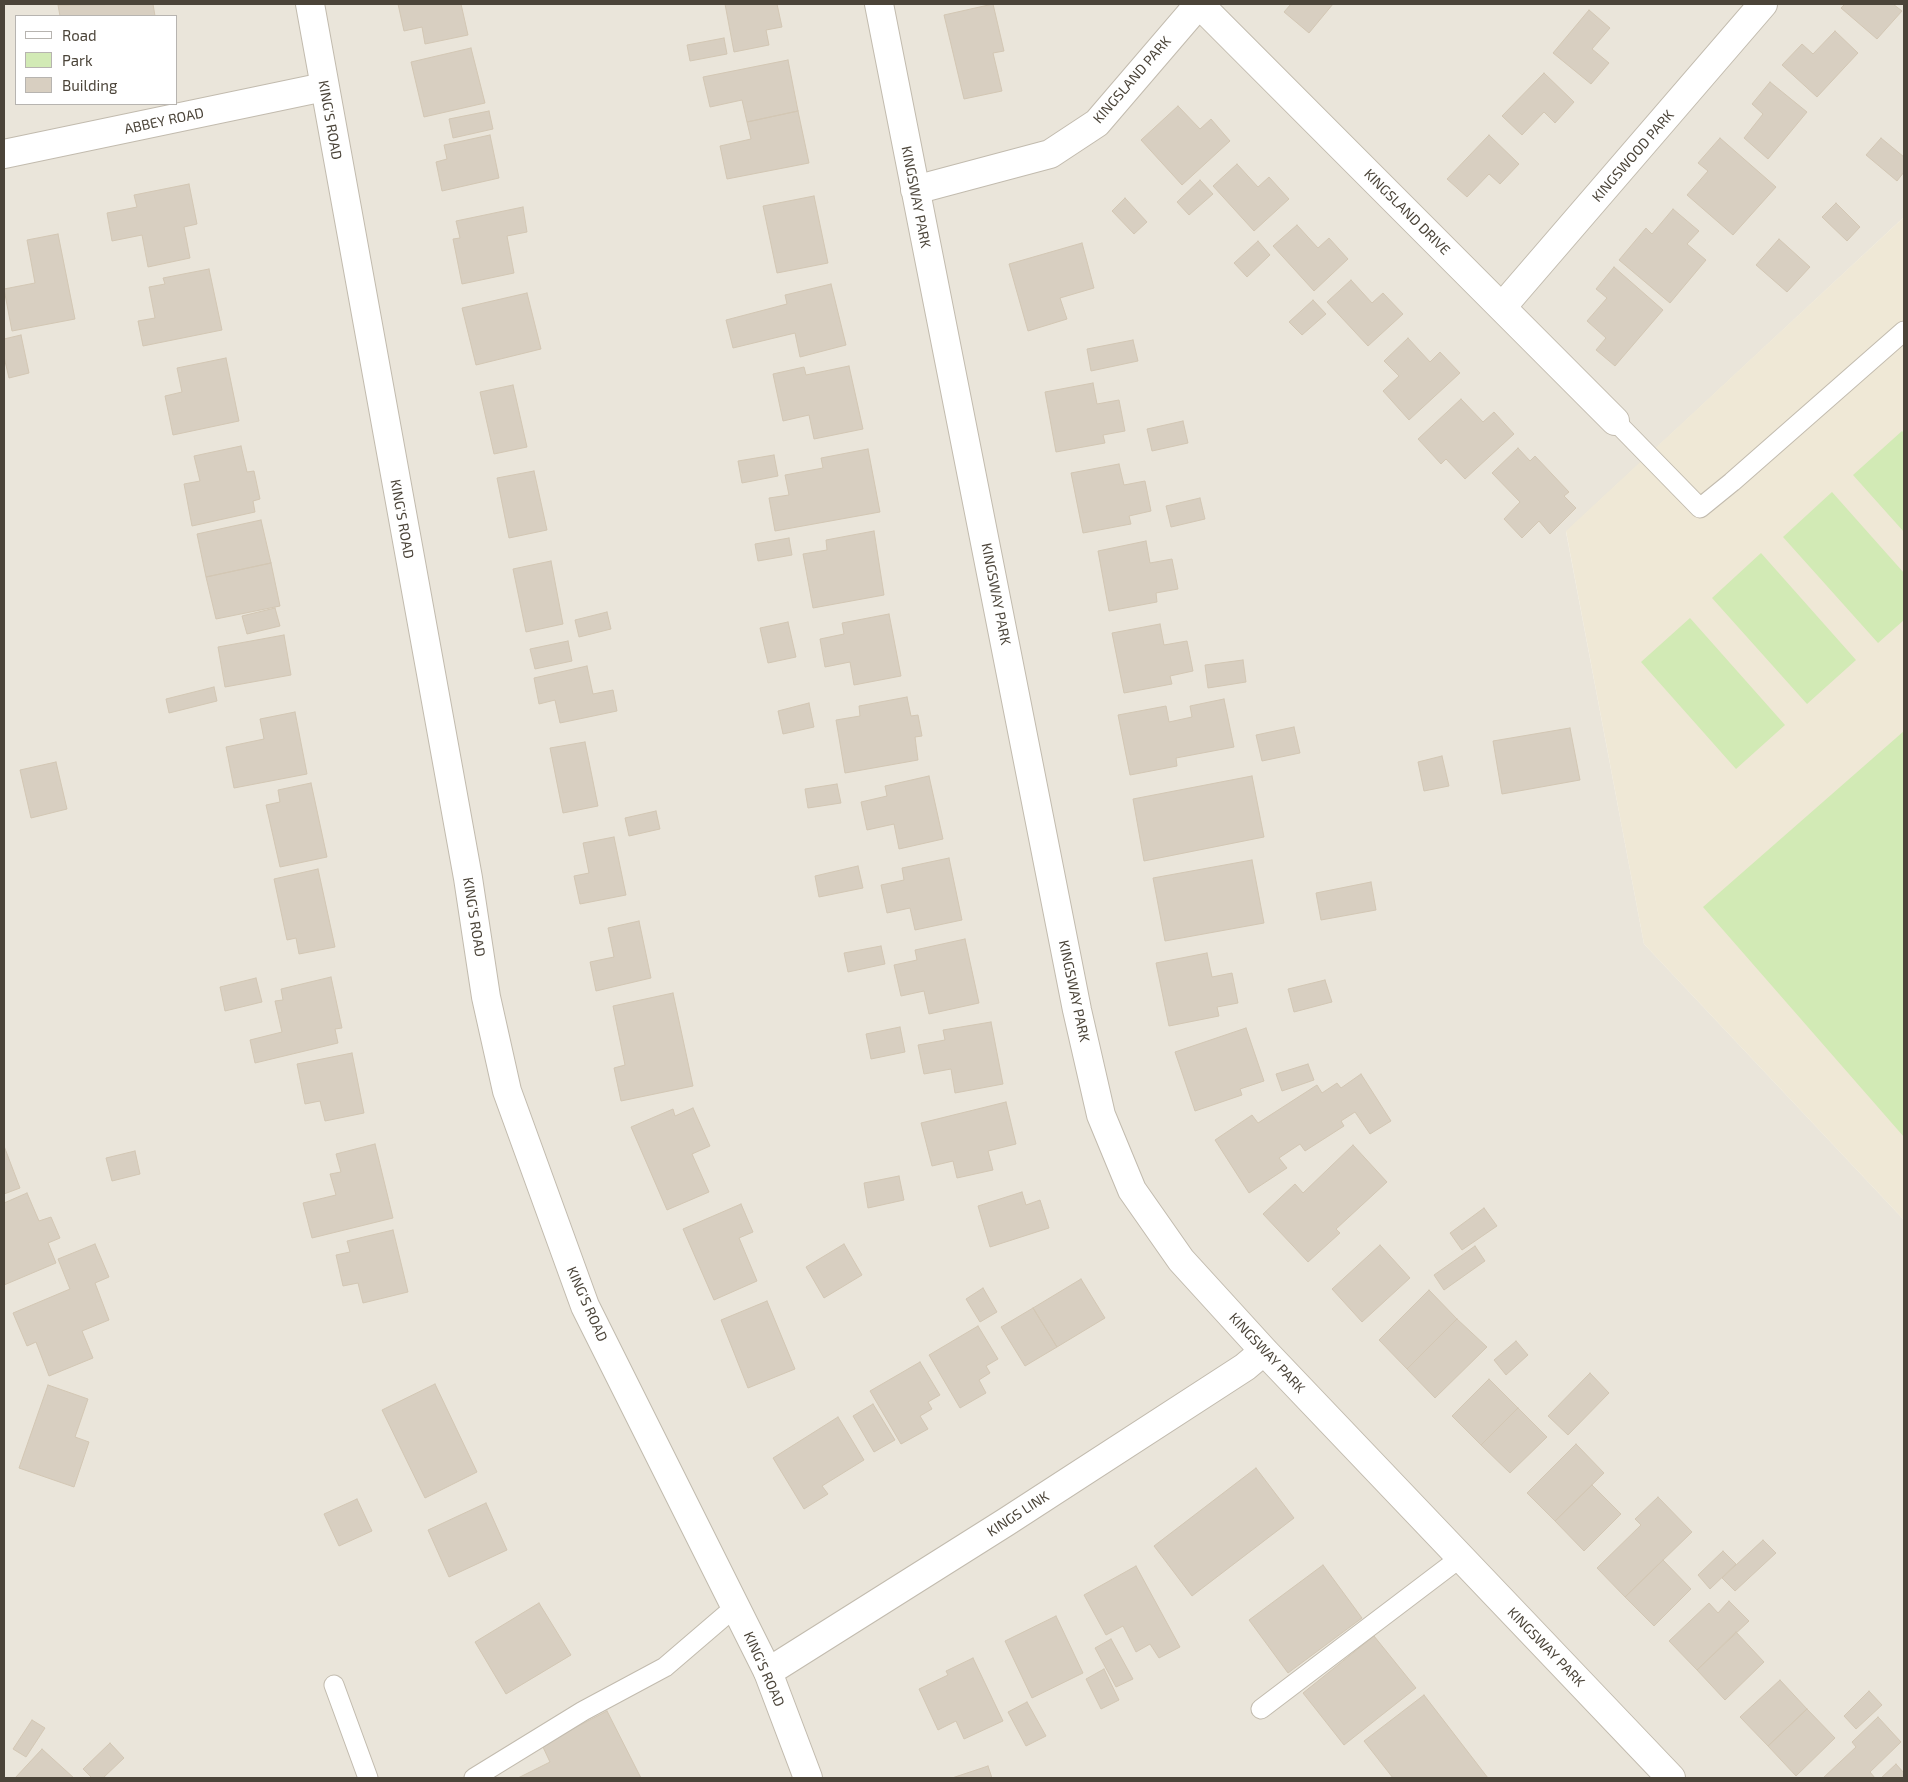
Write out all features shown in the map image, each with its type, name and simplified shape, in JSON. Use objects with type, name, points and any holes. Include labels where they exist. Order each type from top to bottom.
[{"type":"street","name":"KING'S ROAD","points":[[310,4],[465,859],[480,944],[487,1005],[507,1091],[585,1306],[768,1672],[808,1778]]},
{"type":"street","name":"KINGSWAY PARK","points":[[879,4],[1077,1010],[1101,1115],[1132,1190],[1175,1252],[1264,1351],[1671,1778]]},
{"type":"street","name":"KINGSLAND PARK","points":[[915,190],[1050,154],[1097,123],[1199,4]]},
{"type":"street","name":"KINGSLAND DRIVE","points":[[1199,4],[1615,421]]},
{"type":"street","name":"KINGSWOOD PARK","points":[[1502,307],[1763,4]]},
{"type":"street","name":"ABBEY ROAD","points":[[4,154],[324,87]]},
{"type":"street","name":"KINGS LINK","points":[[768,1672],[998,1527],[1245,1367],[1264,1351]]},
{"type":"lane","points":[[1615,421],[1700,508],[1904,331]]},
{"type":"lane","points":[[1260,1710],[1460,1558]]},
{"type":"lane","points":[[474,1778],[583,1711],[665,1666],[735,1607]]},
{"type":"lane","points":[[334,1685],[368,1778]]},
{"type":"shaded area","points":[[4,4],[1904,4],[1904,217],[1566,532],[1644,944],[1904,1220],[1904,1778],[4,1778]]},
{"type":"shaded area","points":[[1904,217],[1904,1220],[1644,944],[1566,531]]},
{"type":"green space","points":[[1902,431],[1904,433],[1904,532],[1853,475]]},
{"type":"green space","points":[[1832,492],[1904,573],[1904,620],[1878,643],[1783,537]]},
{"type":"green space","points":[[1761,553],[1856,660],[1807,704],[1712,598]]},
{"type":"green space","points":[[1690,618],[1785,725],[1736,769],[1641,662]]},
{"type":"green space","points":[[1904,731],[1904,1137],[1703,907]]},
{"type":"building","points":[[153,4],[155,15],[60,15],[58,5]]},
{"type":"building","points":[[398,4],[461,4],[468,35],[425,44],[422,27],[404,31]]},
{"type":"building","points":[[725,4],[777,4],[782,27],[766,30],[769,45],[734,52]]},
{"type":"building","points":[[993,4],[1004,51],[993,53],[1002,91],[964,99],[944,15]]},
{"type":"building","points":[[1291,4],[1333,4],[1309,33],[1284,12]]},
{"type":"building","points":[[1845,4],[1893,4],[1902,11],[1877,39],[1841,8]]},
{"type":"building","points":[[1589,10],[1610,28],[1592,49],[1609,63],[1591,84],[1553,53]]},
{"type":"building","points":[[1835,31],[1858,53],[1817,97],[1782,65],[1802,44],[1813,54]]},
{"type":"building","points":[[724,38],[727,54],[690,61],[687,45]]},
{"type":"building","points":[[471,48],[485,103],[424,117],[411,62]]},
{"type":"building","points":[[788,60],[798,111],[747,122],[742,100],[710,107],[703,77]]},
{"type":"building","points":[[1544,73],[1574,102],[1555,123],[1544,112],[1522,135],[1502,116]]},
{"type":"building","points":[[1770,82],[1807,112],[1768,159],[1744,138],[1763,114],[1752,104]]},
{"type":"building","points":[[1178,106],[1200,129],[1211,119],[1230,141],[1182,185],[1141,140]]},
{"type":"building","points":[[489,111],[493,129],[453,138],[449,119]]},
{"type":"building","points":[[798,111],[809,163],[727,179],[720,146],[751,139],[747,122]]},
{"type":"building","points":[[490,135],[499,178],[442,191],[436,162],[447,159],[444,145]]},
{"type":"building","points":[[1489,135],[1519,164],[1500,184],[1489,174],[1467,197],[1447,179]]},
{"type":"building","points":[[1720,138],[1776,187],[1733,235],[1687,195],[1708,171],[1698,163]]},
{"type":"building","points":[[1881,138],[1904,157],[1904,172],[1897,181],[1866,155]]},
{"type":"building","points":[[1237,164],[1258,187],[1269,177],[1289,199],[1254,231],[1213,186]]},
{"type":"building","points":[[1200,180],[1213,194],[1189,215],[1177,202]]},
{"type":"building","points":[[189,184],[197,224],[184,227],[190,258],[148,267],[142,235],[112,241],[107,213],[137,207],[134,195]]},
{"type":"building","points":[[814,196],[828,263],[777,273],[763,206]]},
{"type":"building","points":[[1125,198],[1147,222],[1134,234],[1112,211]]},
{"type":"building","points":[[1836,203],[1860,227],[1847,241],[1822,217]]},
{"type":"building","points":[[523,207],[527,232],[507,236],[514,273],[462,284],[453,239],[460,238],[456,221]]},
{"type":"building","points":[[1673,209],[1699,231],[1687,244],[1706,260],[1670,303],[1619,260],[1646,228],[1652,234]]},
{"type":"building","points":[[1297,225],[1318,248],[1329,238],[1348,259],[1314,291],[1273,246]]},
{"type":"building","points":[[58,234],[75,319],[12,331],[4,289],[35,283],[27,240]]},
{"type":"building","points":[[1779,239],[1810,267],[1787,292],[1756,265]]},
{"type":"building","points":[[1258,241],[1270,255],[1247,277],[1234,263]]},
{"type":"building","points":[[1082,243],[1094,288],[1060,298],[1067,319],[1028,331],[1009,264]]},
{"type":"building","points":[[1614,267],[1663,310],[1615,366],[1596,350],[1606,338],[1587,321],[1607,298],[1596,289]]},
{"type":"building","points":[[209,269],[222,330],[143,346],[138,321],[155,318],[149,287],[165,284],[163,278]]},
{"type":"building","points":[[1351,280],[1372,303],[1383,293],[1403,314],[1368,346],[1327,302]]},
{"type":"building","points":[[831,284],[846,345],[800,357],[795,333],[733,348],[726,320],[787,304],[785,295]]},
{"type":"building","points":[[527,293],[541,349],[476,365],[462,308]]},
{"type":"building","points":[[1313,300],[1326,314],[1302,335],[1289,322]]},
{"type":"building","points":[[21,335],[29,373],[9,378],[4,357],[4,339]]},
{"type":"building","points":[[1408,338],[1430,362],[1440,352],[1460,373],[1409,420],[1383,391],[1399,376],[1384,361]]},
{"type":"building","points":[[1133,340],[1138,361],[1091,371],[1087,349]]},
{"type":"building","points":[[226,358],[239,421],[173,435],[165,396],[182,392],[177,368]]},
{"type":"building","points":[[849,366],[863,429],[814,439],[809,415],[783,421],[773,374],[804,367],[806,375]]},
{"type":"building","points":[[1093,383],[1097,404],[1119,400],[1125,431],[1103,435],[1105,443],[1056,452],[1045,392]]},
{"type":"building","points":[[513,385],[527,447],[494,454],[480,392]]},
{"type":"building","points":[[1461,399],[1483,422],[1494,412],[1514,434],[1465,479],[1446,459],[1441,464],[1418,439]]},
{"type":"building","points":[[1183,421],[1188,443],[1152,451],[1147,429]]},
{"type":"building","points":[[241,446],[247,472],[254,471],[260,499],[253,501],[255,512],[192,526],[184,484],[200,481],[194,456]]},
{"type":"building","points":[[1518,448],[1530,461],[1535,456],[1569,492],[1564,496],[1576,508],[1550,534],[1539,521],[1522,538],[1504,519],[1520,502],[1492,473]]},
{"type":"building","points":[[868,449],[880,512],[775,531],[769,498],[789,495],[785,475],[823,468],[821,458]]},
{"type":"building","points":[[774,455],[778,476],[742,483],[738,461]]},
{"type":"building","points":[[1119,464],[1124,485],[1145,481],[1151,511],[1129,516],[1131,524],[1083,533],[1071,473]]},
{"type":"building","points":[[534,471],[547,530],[509,538],[497,478]]},
{"type":"building","points":[[1200,498],[1205,519],[1171,527],[1166,506]]},
{"type":"building","points":[[261,520],[271,563],[206,577],[197,534]]},
{"type":"building","points":[[874,531],[884,595],[813,608],[803,554],[827,550],[826,540]]},
{"type":"building","points":[[789,538],[792,555],[758,561],[755,544]]},
{"type":"building","points":[[1146,541],[1150,563],[1172,559],[1178,589],[1156,593],[1157,602],[1109,611],[1098,551]]},
{"type":"building","points":[[551,561],[563,624],[526,632],[513,569]]},
{"type":"building","points":[[271,563],[280,606],[216,619],[206,577]]},
{"type":"building","points":[[275,608],[280,626],[247,634],[242,616]]},
{"type":"building","points":[[607,612],[611,629],[579,637],[575,620]]},
{"type":"building","points":[[889,614],[901,676],[854,685],[850,662],[825,667],[820,639],[844,634],[842,623]]},
{"type":"building","points":[[788,622],[796,657],[768,663],[760,628]]},
{"type":"building","points":[[1160,624],[1164,645],[1187,641],[1193,671],[1170,676],[1172,684],[1124,693],[1112,633]]},
{"type":"building","points":[[284,635],[291,675],[225,687],[218,647]]},
{"type":"building","points":[[568,641],[572,661],[535,669],[530,649]]},
{"type":"building","points":[[1243,660],[1246,682],[1208,688],[1205,665]]},
{"type":"building","points":[[587,666],[593,694],[613,690],[617,711],[560,723],[555,700],[539,704],[534,678]]},
{"type":"building","points":[[214,687],[217,701],[169,713],[166,699]]},
{"type":"building","points":[[907,697],[911,716],[918,715],[922,736],[915,737],[918,760],[845,773],[836,720],[860,716],[859,706]]},
{"type":"building","points":[[1224,699],[1234,747],[1176,758],[1177,766],[1130,775],[1118,715],[1166,706],[1169,722],[1192,717],[1190,706]]},
{"type":"building","points":[[809,703],[814,727],[783,734],[778,711]]},
{"type":"building","points":[[295,712],[307,774],[234,788],[226,747],[264,739],[260,719]]},
{"type":"building","points":[[1294,727],[1300,753],[1262,761],[1256,735]]},
{"type":"building","points":[[1570,728],[1580,780],[1502,794],[1493,741]]},
{"type":"building","points":[[585,742],[598,806],[563,813],[550,748]]},
{"type":"building","points":[[1442,756],[1449,786],[1424,791],[1418,762]]},
{"type":"building","points":[[56,762],[67,809],[31,818],[20,770]]},
{"type":"building","points":[[929,776],[943,839],[899,849],[894,824],[867,830],[861,802],[887,796],[885,786]]},
{"type":"building","points":[[1252,776],[1264,837],[1144,861],[1133,799]]},
{"type":"building","points":[[311,783],[327,857],[280,867],[266,805],[280,802],[278,790]]},
{"type":"building","points":[[837,784],[841,803],[808,808],[805,789]]},
{"type":"building","points":[[656,811],[660,829],[629,836],[625,818]]},
{"type":"building","points":[[614,837],[626,895],[580,904],[574,876],[589,873],[583,843]]},
{"type":"building","points":[[949,858],[962,920],[915,930],[910,908],[887,913],[881,885],[904,880],[902,868]]},
{"type":"building","points":[[1252,860],[1264,923],[1165,941],[1153,878]]},
{"type":"building","points":[[858,866],[863,888],[819,897],[815,876]]},
{"type":"building","points":[[318,869],[335,947],[299,954],[296,938],[287,940],[274,879]]},
{"type":"building","points":[[1371,882],[1376,910],[1321,920],[1316,893]]},
{"type":"building","points":[[639,921],[651,978],[596,991],[590,962],[614,957],[608,928]]},
{"type":"building","points":[[965,939],[979,1003],[929,1014],[924,991],[901,996],[894,965],[917,960],[915,950]]},
{"type":"building","points":[[881,946],[885,964],[848,972],[844,953]]},
{"type":"building","points":[[1207,953],[1212,977],[1232,973],[1238,1003],[1217,1007],[1219,1016],[1169,1026],[1156,963]]},
{"type":"building","points":[[331,977],[342,1028],[335,1029],[338,1043],[255,1063],[250,1040],[282,1032],[275,1001],[283,1000],[281,989]]},
{"type":"building","points":[[256,978],[262,1002],[225,1011],[220,987]]},
{"type":"building","points":[[1325,980],[1332,1002],[1294,1012],[1288,989]]},
{"type":"building","points":[[673,993],[693,1086],[621,1101],[614,1068],[625,1065],[613,1006]]},
{"type":"building","points":[[991,1022],[1003,1084],[955,1093],[951,1069],[924,1074],[918,1045],[945,1040],[943,1030]]},
{"type":"building","points":[[900,1027],[905,1052],[871,1059],[866,1034]]},
{"type":"building","points":[[1246,1028],[1264,1081],[1240,1089],[1242,1095],[1195,1111],[1175,1052]]},
{"type":"building","points":[[352,1053],[364,1113],[325,1121],[320,1101],[305,1104],[297,1064]]},
{"type":"building","points":[[1308,1064],[1314,1080],[1282,1091],[1276,1074]]},
{"type":"building","points":[[1361,1074],[1391,1121],[1370,1134],[1355,1112],[1341,1121],[1344,1126],[1305,1151],[1300,1144],[1279,1158],[1287,1168],[1249,1193],[1215,1140],[1252,1115],[1258,1123],[1317,1085],[1322,1093],[1337,1083],[1341,1088]]},
{"type":"building","points":[[1006,1102],[1016,1144],[988,1151],[993,1170],[957,1178],[953,1161],[932,1166],[921,1123]]},
{"type":"building","points":[[693,1108],[710,1146],[692,1154],[709,1192],[667,1210],[631,1127],[673,1109],[675,1116]]},
{"type":"building","points":[[375,1144],[393,1218],[312,1238],[303,1203],[336,1195],[330,1174],[341,1172],[336,1154]]},
{"type":"building","points":[[1353,1145],[1387,1182],[1336,1229],[1340,1233],[1308,1262],[1263,1214],[1295,1184],[1303,1193]]},
{"type":"building","points":[[4,1146],[20,1188],[4,1194]]},
{"type":"building","points":[[135,1151],[140,1174],[112,1181],[106,1158]]},
{"type":"building","points":[[899,1176],[904,1200],[868,1208],[864,1183]]},
{"type":"building","points":[[1022,1192],[1026,1205],[1040,1200],[1049,1228],[990,1247],[978,1206]]},
{"type":"building","points":[[27,1193],[39,1221],[51,1217],[60,1238],[48,1243],[56,1263],[4,1285],[4,1203]]},
{"type":"building","points":[[741,1204],[753,1232],[739,1238],[757,1281],[714,1300],[683,1229]]},
{"type":"building","points":[[1484,1208],[1497,1226],[1462,1250],[1450,1233]]},
{"type":"building","points":[[393,1230],[408,1292],[363,1303],[358,1283],[343,1286],[336,1255],[350,1252],[347,1241]]},
{"type":"building","points":[[95,1244],[109,1277],[95,1283],[109,1320],[82,1331],[93,1358],[49,1376],[36,1342],[27,1346],[13,1313],[70,1289],[58,1259]]},
{"type":"building","points":[[844,1244],[862,1275],[824,1298],[806,1267]]},
{"type":"building","points":[[1380,1245],[1410,1278],[1362,1322],[1332,1289]]},
{"type":"building","points":[[1475,1246],[1485,1261],[1444,1290],[1434,1275]]},
{"type":"building","points":[[1081,1279],[1105,1318],[1057,1347],[1033,1308]]},
{"type":"building","points":[[983,1288],[997,1312],[980,1322],[966,1299]]},
{"type":"building","points":[[1429,1290],[1457,1319],[1407,1369],[1379,1340]]},
{"type":"building","points":[[767,1301],[795,1369],[748,1388],[721,1320]]},
{"type":"building","points":[[1033,1308],[1057,1347],[1025,1366],[1001,1327]]},
{"type":"building","points":[[1457,1319],[1487,1347],[1435,1398],[1407,1369]]},
{"type":"building","points":[[978,1326],[998,1359],[986,1366],[990,1373],[979,1380],[986,1393],[960,1408],[929,1355]]},
{"type":"building","points":[[1516,1341],[1528,1355],[1506,1375],[1494,1360]]},
{"type":"building","points":[[920,1362],[940,1395],[928,1402],[932,1409],[920,1416],[928,1429],[901,1444],[870,1391]]},
{"type":"building","points":[[1590,1373],[1609,1393],[1568,1435],[1548,1416]]},
{"type":"building","points":[[1489,1379],[1518,1408],[1481,1445],[1452,1416]]},
{"type":"building","points":[[435,1384],[477,1472],[425,1498],[382,1410]]},
{"type":"building","points":[[48,1385],[88,1399],[75,1437],[89,1442],[74,1487],[19,1468]]},
{"type":"building","points":[[873,1404],[895,1440],[874,1452],[853,1416]]},
{"type":"building","points":[[1518,1408],[1547,1437],[1510,1473],[1481,1445]]},
{"type":"building","points":[[838,1417],[864,1460],[822,1486],[828,1494],[804,1509],[773,1458]]},
{"type":"building","points":[[1576,1444],[1604,1473],[1555,1521],[1527,1493]]},
{"type":"building","points":[[1256,1468],[1294,1518],[1192,1596],[1154,1546]]},
{"type":"building","points":[[1592,1485],[1621,1514],[1584,1551],[1555,1521]]},
{"type":"building","points":[[1658,1497],[1692,1532],[1625,1597],[1597,1568],[1641,1525],[1635,1519]]},
{"type":"building","points":[[357,1499],[372,1531],[339,1546],[324,1514]]},
{"type":"building","points":[[486,1503],[507,1550],[449,1577],[428,1530]]},
{"type":"building","points":[[1763,1540],[1776,1553],[1735,1591],[1722,1578]]},
{"type":"building","points":[[1723,1551],[1736,1564],[1710,1589],[1698,1575]]},
{"type":"building","points":[[1663,1560],[1691,1589],[1654,1626],[1625,1597]]},
{"type":"building","points":[[1323,1565],[1362,1618],[1288,1673],[1249,1620]]},
{"type":"building","points":[[1136,1566],[1180,1647],[1159,1658],[1150,1644],[1136,1652],[1123,1626],[1106,1635],[1084,1595]]},
{"type":"building","points":[[1729,1601],[1749,1621],[1697,1670],[1669,1641],[1709,1603],[1718,1613]]},
{"type":"building","points":[[539,1603],[571,1655],[506,1694],[475,1642]]},
{"type":"building","points":[[1056,1616],[1083,1673],[1032,1698],[1005,1641]]},
{"type":"building","points":[[1736,1632],[1764,1662],[1725,1700],[1697,1670]]},
{"type":"building","points":[[1374,1636],[1416,1688],[1344,1745],[1303,1693]]},
{"type":"building","points":[[1111,1639],[1133,1679],[1116,1687],[1095,1648]]},
{"type":"building","points":[[973,1658],[1003,1721],[964,1739],[956,1721],[938,1730],[919,1689],[948,1675],[946,1671]]},
{"type":"building","points":[[1104,1669],[1119,1700],[1101,1709],[1086,1679]]},
{"type":"building","points":[[1780,1680],[1807,1709],[1768,1746],[1740,1717]]},
{"type":"building","points":[[1869,1691],[1882,1705],[1856,1729],[1844,1716]]},
{"type":"building","points":[[1424,1695],[1488,1778],[1393,1778],[1364,1741]]},
{"type":"building","points":[[1027,1702],[1046,1736],[1026,1746],[1008,1712]]},
{"type":"building","points":[[1807,1709],[1835,1738],[1796,1776],[1768,1746]]},
{"type":"building","points":[[607,1711],[641,1778],[518,1778],[550,1762],[542,1745]]},
{"type":"building","points":[[1878,1717],[1901,1742],[1870,1772],[1875,1778],[1823,1778],[1856,1747],[1852,1742]]},
{"type":"building","points":[[32,1720],[45,1728],[26,1757],[13,1749]]},
{"type":"building","points":[[110,1743],[124,1758],[103,1778],[92,1778],[83,1769]]},
{"type":"building","points":[[42,1749],[74,1778],[15,1778]]},
{"type":"building","points":[[1896,1764],[1904,1773],[1904,1778],[1881,1778]]},
{"type":"building","points":[[988,1766],[992,1778],[952,1778]]}]
